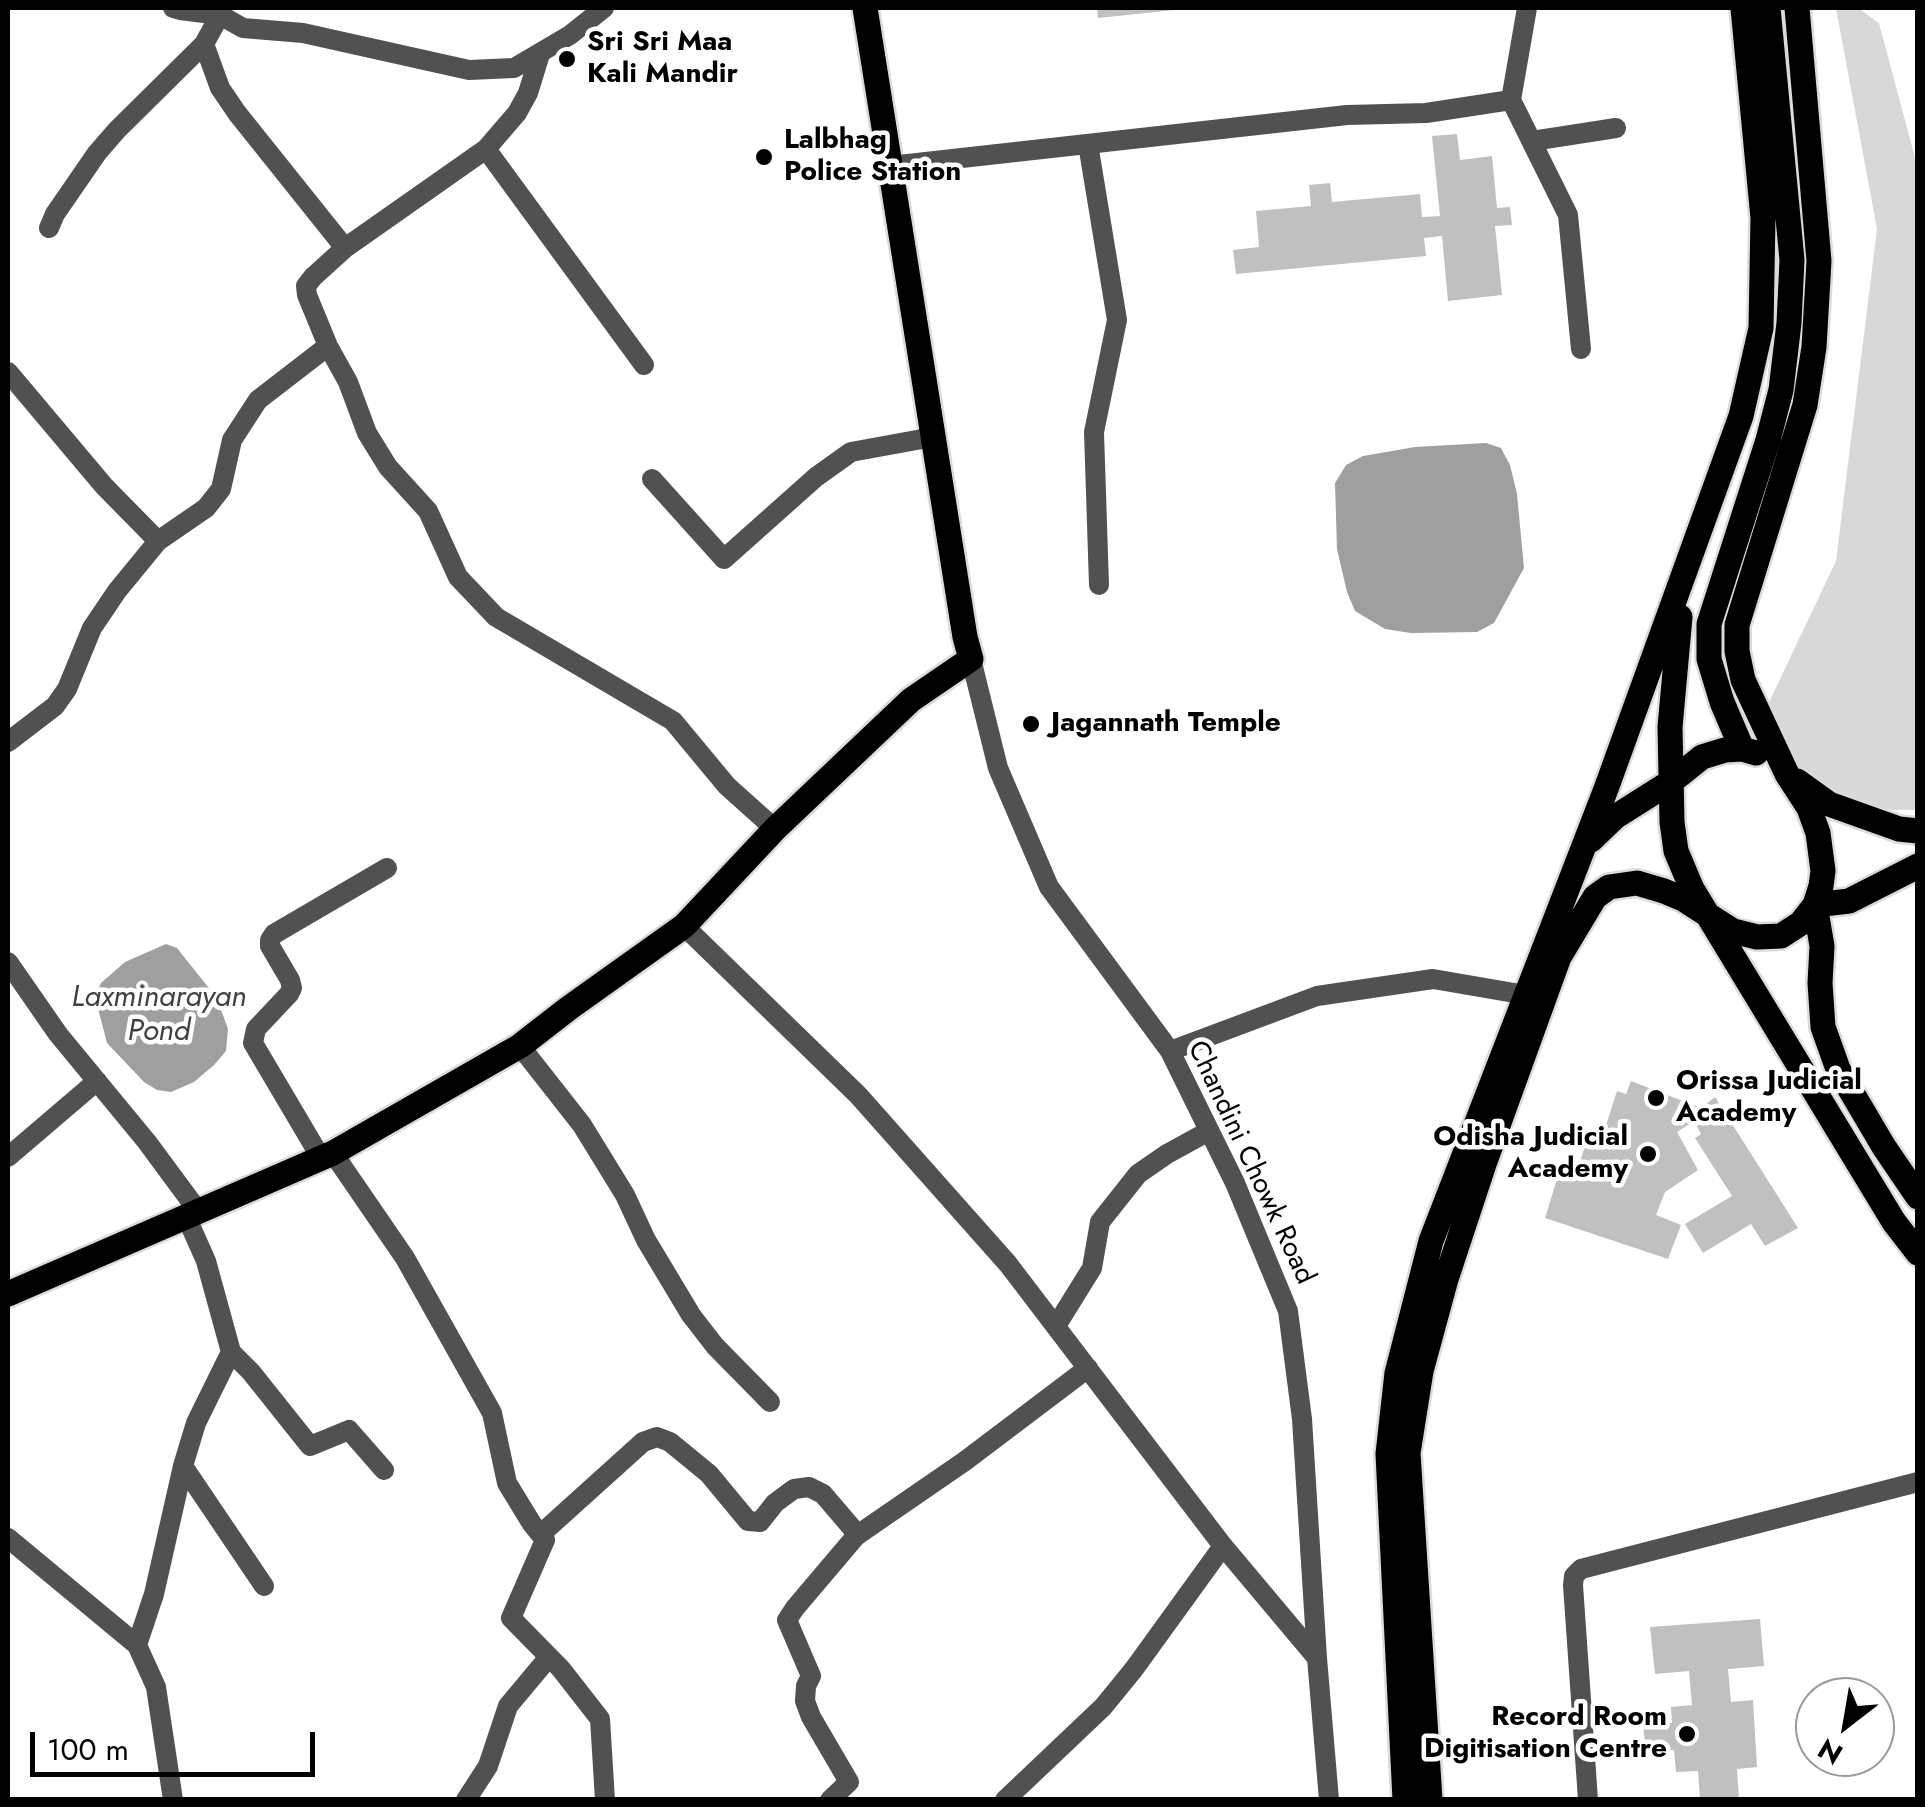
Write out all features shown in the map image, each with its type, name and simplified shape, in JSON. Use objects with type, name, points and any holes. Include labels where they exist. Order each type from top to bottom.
[{"type":"main road","points":[[8,1294],[327,1155],[520,1046],[684,926],[776,829],[911,700],[971,658],[865,8]]},
{"type":"main road","points":[[1405,1800],[1388,1454],[1397,1373],[1431,1241],[1584,847],[1741,416],[1760,328],[1763,218],[1743,8]]},
{"type":"main road","points":[[1742,749],[1709,659],[1709,624],[1768,440],[1789,323],[1792,260],[1768,8]]},
{"type":"main road","points":[[1430,1800],[1408,1453],[1422,1371],[1446,1279],[1559,956],[1595,897],[1609,887],[1637,883],[1664,891],[1734,931],[1757,937],[1782,936],[1802,923],[1822,886],[1824,870],[1818,834],[1809,808],[1787,774],[1744,680],[1737,651],[1737,624],[1805,406],[1814,347],[1819,261],[1798,8]]},
{"type":"main road","points":[[1685,572],[1670,727],[1676,850],[1692,890],[1894,1222],[1918,1253]]},
{"type":"main road","points":[[1584,847],[1615,817],[1672,782],[1702,757],[1742,749],[1764,755],[1829,804],[1898,829],[1918,831]]},
{"type":"main road","points":[[1815,905],[1849,901],[1918,866]]},
{"type":"main road","points":[[1815,905],[1822,946],[1823,1027],[1838,1069],[1918,1198]]},
{"type":"street","points":[[174,8],[220,15],[243,28],[302,33],[470,70],[514,68],[570,36],[604,8]]},
{"type":"street","points":[[1527,8],[1512,100],[1568,216],[1582,349]]},
{"type":"street","points":[[49,228],[116,130],[204,44],[220,15]]},
{"type":"street","points":[[204,44],[220,88],[237,113],[345,248]]},
{"type":"street","points":[[540,54],[517,114],[486,149],[345,248],[313,277],[306,286],[307,295],[367,433],[388,467],[428,511],[458,577],[496,617],[672,721],[727,786],[776,829]]},
{"type":"street","points":[[890,166],[1512,100]]},
{"type":"street","points":[[1532,142],[1616,128]]},
{"type":"street","points":[[1088,144],[1117,320],[1094,432],[1099,585]]},
{"type":"street","points":[[486,149],[644,366]]},
{"type":"street","points":[[8,742],[56,706],[92,628],[158,541],[206,508],[222,490],[232,440],[258,400],[328,346]]},
{"type":"street","points":[[8,372],[104,486],[158,541]]},
{"type":"street","points":[[652,480],[724,559],[816,476],[851,452],[934,437]]},
{"type":"street","name":"Chandini Chowk Road","points":[[971,658],[998,768],[1049,887],[1170,1052],[1236,1183],[1288,1312],[1302,1419],[1329,1800]]},
{"type":"street","points":[[387,868],[274,934],[270,946],[292,988],[256,1028],[254,1043],[327,1155],[405,1258],[492,1414],[507,1484],[545,1540],[511,1618],[561,1669],[600,1719],[605,1800]]},
{"type":"street","points":[[684,926],[858,1095],[1008,1264],[1223,1546],[1317,1658]]},
{"type":"street","points":[[8,962],[58,1034],[147,1142],[192,1214],[232,1352],[310,1446],[349,1430],[384,1470]]},
{"type":"street","points":[[1170,1052],[1316,996],[1433,980],[1526,995]]},
{"type":"street","points":[[520,1046],[582,1125],[626,1195],[660,1265],[691,1315],[715,1346],[770,1402]]},
{"type":"street","points":[[8,1156],[96,1081]]},
{"type":"street","points":[[1056,1326],[1092,1268],[1100,1222],[1138,1174],[1209,1130]]},
{"type":"street","points":[[137,1645],[154,1594],[196,1423],[232,1352]]},
{"type":"street","points":[[830,1800],[848,1782],[810,1717],[806,1686],[811,1676],[787,1620],[858,1535],[1088,1368]]},
{"type":"street","points":[[541,1534],[643,1442],[658,1437],[710,1474],[748,1520],[760,1522],[775,1503],[794,1490],[809,1487],[823,1494],[858,1535]]},
{"type":"street","points":[[183,1466],[264,1586]]},
{"type":"street","points":[[1588,1800],[1574,1584],[1574,1576],[1581,1569],[1918,1482]]},
{"type":"street","points":[[8,1538],[137,1645],[156,1686],[173,1800]]},
{"type":"street","points":[[1004,1800],[1103,1708],[1223,1546]]},
{"type":"street","points":[[466,1800],[488,1766],[508,1706],[549,1656]]},
{"type":"shaded area","points":[[1836,8],[1858,8],[1879,23],[1917,165],[1917,810],[1858,804],[1789,773],[1762,717],[1836,561],[1877,229]]},
{"type":"water","points":[[1486,443],[1501,448],[1510,465],[1517,494],[1524,568],[1494,623],[1477,632],[1411,633],[1385,629],[1355,611],[1337,549],[1335,483],[1346,465],[1363,456],[1415,447]]},
{"type":"water","name":"Laxminarayan Pond","points":[[166,944],[177,948],[208,987],[228,1029],[226,1051],[214,1065],[194,1082],[171,1092],[144,1082],[107,1043],[95,997],[101,983],[125,962]]},
{"type":"building","points":[[1097,8],[1175,8],[1175,10],[1098,18]]},
{"type":"building","points":[[1457,134],[1460,160],[1492,156],[1497,208],[1510,207],[1512,225],[1495,226],[1502,295],[1448,301],[1442,236],[1424,238],[1426,256],[1236,274],[1233,250],[1259,247],[1256,211],[1311,206],[1309,185],[1330,183],[1332,202],[1420,194],[1422,217],[1440,216],[1432,136]]},
{"type":"building","name":"Odisha Judicial Academy","points":[[1631,1081],[1701,1108],[1715,1097],[1798,1228],[1765,1246],[1751,1224],[1703,1253],[1685,1224],[1732,1196],[1695,1138],[1701,1134],[1694,1121],[1677,1132],[1698,1170],[1665,1192],[1656,1215],[1681,1225],[1668,1259],[1545,1218],[1561,1166],[1577,1171],[1585,1146],[1598,1150],[1617,1091],[1626,1094]]},
{"type":"building","points":[[1760,1619],[1764,1666],[1728,1669],[1731,1702],[1753,1700],[1757,1767],[1737,1769],[1739,1800],[1700,1800],[1698,1771],[1676,1772],[1674,1750],[1646,1753],[1643,1725],[1672,1723],[1671,1707],[1692,1705],[1689,1671],[1655,1674],[1650,1627]]},
{"type":"place","name":"Sri Sri Maa Kali Mandir","points":[[567,59]]},
{"type":"place","name":"Lalbhag Police Station","points":[[764,157]]},
{"type":"place","name":"Jagannath Temple","points":[[1031,724]]},
{"type":"place","name":"Orissa Judicial Academy","points":[[1656,1098]]},
{"type":"place","name":"Odisha Judicial Academy","points":[[1648,1154]]},
{"type":"place","name":"Record Room Digitisation Centre","points":[[1687,1734]]}]
